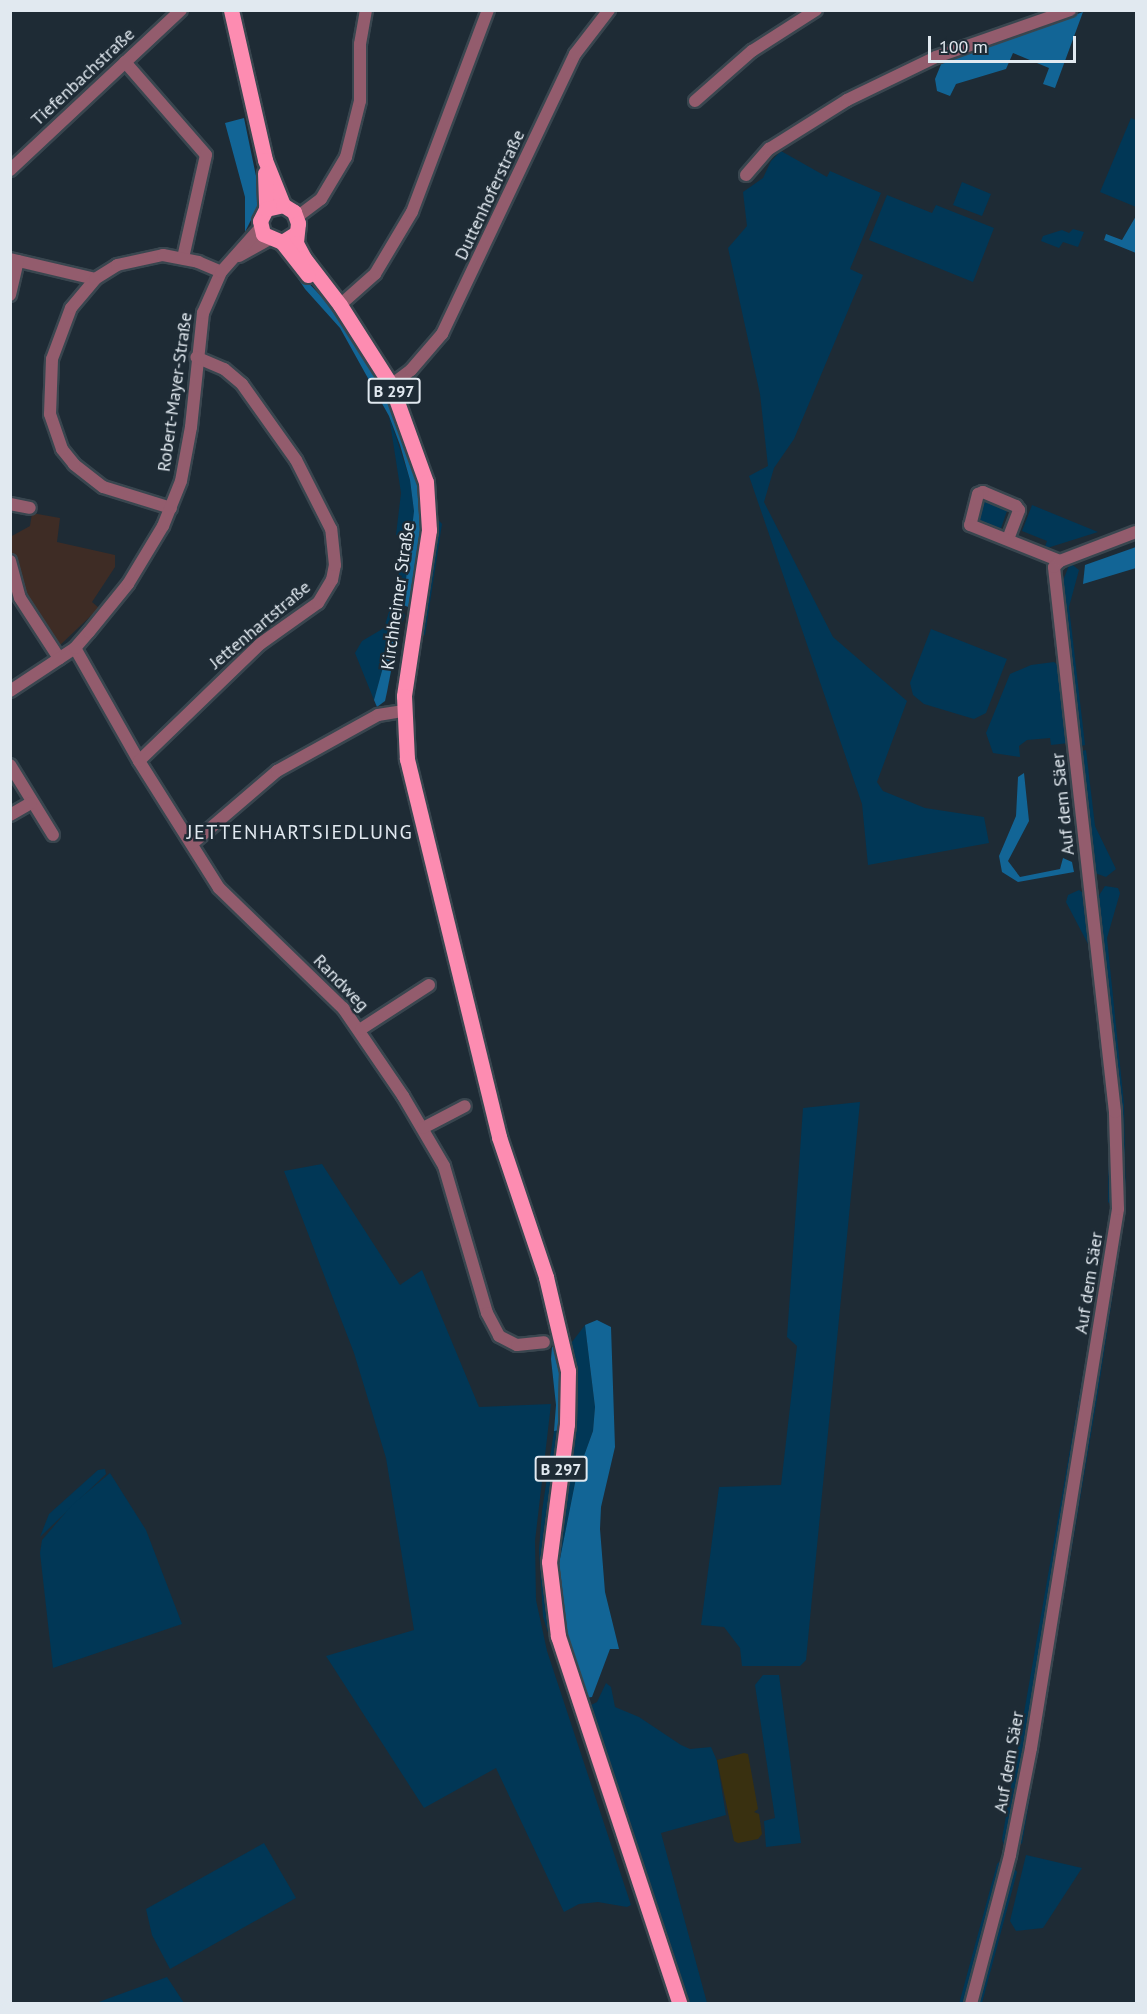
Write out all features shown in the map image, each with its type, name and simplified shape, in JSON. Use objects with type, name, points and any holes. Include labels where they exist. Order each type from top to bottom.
[{"type":"main road","points":[[231,10],[265,160],[283,205],[297,218]]},
{"type":"main road","points":[[265,160],[266,209],[276,236]]},
{"type":"main road","points":[[266,209],[283,205]]},
{"type":"main road","name":"Kirchheimer Straße","points":[[297,218],[276,236],[304,258],[340,304],[391,385],[421,463],[429,508],[426,554],[409,655],[404,711],[407,759],[499,1137],[546,1277],[568,1371],[567,1424],[549,1562],[558,1636],[680,2004]]},
{"type":"street","name":"Tiefenbachstraße","points":[[10,170],[181,10]]},
{"type":"street","points":[[297,218],[321,199],[346,157],[360,101],[360,44],[366,10]]},
{"type":"street","points":[[340,304],[375,274],[412,212],[488,10]]},
{"type":"street","name":"Duttenhoferstraße","points":[[391,385],[411,370],[442,334],[575,54],[609,10]]},
{"type":"street","points":[[695,101],[752,51],[816,10]]},
{"type":"street","points":[[746,175],[769,149],[805,123],[864,91],[936,57],[1070,10]]},
{"type":"street","points":[[125,62],[206,155],[183,258]]},
{"type":"street","name":"Robert-Mayer-Straße","points":[[10,691],[75,648],[128,584],[171,508],[191,427],[196,357],[203,313],[221,272],[236,258],[276,236]]},
{"type":"street","points":[[171,508],[125,496],[87,477],[62,449],[55,433],[48,393],[52,359],[71,308],[95,279],[117,265],[144,256],[183,258],[221,272]]},
{"type":"street","points":[[10,295],[14,260],[95,279]]},
{"type":"street","name":"Jettenhartstraße","points":[[139,761],[260,644],[318,603],[332,580],[335,565],[331,529],[296,460],[242,384],[224,369],[196,357]]},
{"type":"street","points":[[1008,539],[1019,510],[1016,506],[983,492],[978,494],[970,525],[1060,561],[1137,532]]},
{"type":"street","points":[[10,504],[30,508]]},
{"type":"street","points":[[10,561],[26,610],[59,658]]},
{"type":"street","name":"Auf dem Säer","points":[[971,2004],[1010,1855],[1027,1770],[1118,1209],[1115,1112],[1054,575],[1060,561]]},
{"type":"street","name":"Randweg","points":[[75,648],[139,761],[193,843],[219,888],[361,1029],[423,1128],[444,1166],[459,1207],[493,1326],[508,1342],[544,1342]]},
{"type":"street","points":[[193,843],[278,771],[302,755],[378,715],[404,711]]},
{"type":"street","points":[[10,765],[31,803],[53,835]]},
{"type":"street","points":[[10,815],[31,803]]},
{"type":"street","points":[[361,1029],[429,985]]},
{"type":"street","points":[[423,1128],[465,1106]]},
{"type":"shaded area","points":[[1083,12],[1055,88],[1043,84],[1049,68],[1013,53],[1006,69],[956,84],[950,96],[937,91],[935,79],[942,62]]},
{"type":"shaded area","points":[[244,118],[261,200],[245,232],[245,197],[225,123]]},
{"type":"shaded area","points":[[1131,118],[1136,120],[1136,207],[1100,192]]},
{"type":"shaded area","points":[[781,151],[827,177],[830,171],[881,193],[850,269],[863,275],[794,439],[774,468],[764,502],[833,637],[907,701],[877,782],[883,791],[925,808],[984,817],[989,843],[868,865],[862,804],[749,476],[768,466],[760,394],[728,248],[747,226],[743,192],[763,178],[771,161]]},
{"type":"shaded area","points":[[962,182],[991,194],[982,216],[953,205]]},
{"type":"shaded area","points":[[887,195],[932,213],[936,205],[994,228],[973,282],[869,240]]},
{"type":"shaded area","points":[[1136,216],[1136,253],[1104,240],[1106,234],[1122,240]]},
{"type":"shaded area","points":[[1073,229],[1084,232],[1078,247],[1063,242],[1059,248],[1041,241],[1043,236],[1062,230],[1069,233]]},
{"type":"shaded area","points":[[300,274],[336,312],[377,373],[416,465],[425,513],[411,608],[403,605],[414,511],[410,480],[400,445],[389,416],[340,328],[305,289],[297,277]]},
{"type":"shaded area","points":[[389,416],[410,480],[414,511],[403,605],[396,586],[407,538],[396,535],[401,493]]},
{"type":"shaded area","points":[[987,497],[1013,507],[1015,514],[1007,511],[1000,531],[977,522],[981,499]]},
{"type":"shaded area","points":[[1032,505],[1098,532],[1044,549],[1047,541],[1022,531]]},
{"type":"shaded area","points":[[32,513],[60,518],[57,542],[115,555],[115,567],[92,602],[99,608],[56,649],[21,592],[11,552],[10,537],[30,526]]},
{"type":"shaded area","points":[[435,516],[442,524],[425,635],[421,634]]},
{"type":"shaded area","points":[[1136,547],[1136,568],[1083,584],[1085,565]]},
{"type":"shaded area","points":[[1070,563],[1079,570],[1069,607],[1085,745],[1081,746],[1062,583]]},
{"type":"shaded area","points":[[395,592],[405,616],[399,629],[394,627],[374,700],[355,653],[362,641],[384,628]]},
{"type":"shaded area","points":[[394,627],[399,629],[387,692],[385,701],[377,707],[374,700]]},
{"type":"shaded area","points":[[931,629],[1007,659],[986,713],[974,719],[924,704],[913,695],[910,683]]},
{"type":"shaded area","points":[[1054,662],[1059,666],[1069,743],[1051,745],[1050,738],[1027,740],[1019,746],[1020,757],[993,753],[986,733],[1010,674],[1031,665]]},
{"type":"shaded area","points":[[1086,750],[1095,826],[1116,869],[1106,877],[1095,873],[1082,751]]},
{"type":"shaded area","points":[[1024,773],[1029,821],[1008,861],[1020,877],[1060,869],[1063,858],[1072,862],[1074,872],[1018,882],[1002,872],[999,856],[1016,816],[1018,777]]},
{"type":"shaded area","points":[[1105,886],[1118,888],[1120,893],[1107,938],[1124,1104],[1126,1205],[1122,1110],[1098,897]]},
{"type":"shaded area","points":[[1079,890],[1088,896],[1113,1121],[1112,1206],[1108,1202],[1109,1120],[1088,944],[1066,902],[1068,895]]},
{"type":"shaded area","points":[[860,1102],[806,1660],[800,1666],[742,1666],[740,1648],[724,1627],[701,1625],[719,1487],[781,1485],[797,1346],[787,1337],[803,1108]]},
{"type":"shaded area","points":[[322,1164],[400,1285],[422,1270],[479,1407],[551,1404],[535,1541],[536,1600],[547,1651],[631,1905],[627,1907],[598,1902],[579,1904],[564,1912],[496,1768],[424,1808],[326,1656],[414,1630],[386,1458],[354,1353],[284,1171]]},
{"type":"shaded area","points":[[1125,1213],[1098,1393],[1022,1844],[1018,1841]]},
{"type":"shaded area","points":[[1111,1214],[1023,1765],[1007,1845],[1004,1846],[1002,1839]]},
{"type":"shaded area","points":[[597,1320],[611,1327],[615,1447],[601,1507],[600,1529],[605,1592],[619,1649],[610,1649],[592,1697],[585,1698],[563,1620],[557,1574],[576,1478],[593,1431],[595,1407],[585,1325]]},
{"type":"shaded area","points":[[585,1325],[595,1407],[593,1431],[576,1478],[557,1574],[557,1529],[575,1416],[572,1342]]},
{"type":"shaded area","points":[[556,1346],[561,1356],[561,1430],[554,1431],[556,1405],[551,1359],[552,1347]]},
{"type":"shaded area","points":[[561,1430],[544,1577],[640,1900],[638,1907],[543,1617],[539,1550],[542,1511],[554,1431]]},
{"type":"shaded area","points":[[105,1469],[106,1474],[40,1537],[49,1514],[98,1470]]},
{"type":"shaded area","points":[[110,1473],[146,1530],[182,1624],[53,1668],[40,1553],[42,1540],[72,1505]]},
{"type":"shaded area","points":[[763,1675],[779,1675],[801,1843],[766,1847],[764,1821],[775,1818],[755,1685]]},
{"type":"shaded area","points":[[606,1683],[611,1687],[615,1707],[639,1717],[690,1749],[711,1747],[717,1761],[726,1815],[661,1833],[707,2003],[687,2003],[589,1706],[597,1702]]},
{"type":"shaded area","points":[[264,1843],[296,1898],[170,1969],[152,1935],[146,1909]]},
{"type":"shaded area","points":[[1026,1855],[1082,1868],[1043,1928],[1016,1931],[1010,1921]]},
{"type":"shaded area","points":[[1000,1861],[965,2003],[959,2004],[997,1864]]},
{"type":"shaded area","points":[[1014,1868],[1017,1872],[982,2003],[976,2004]]},
{"type":"shaded area","points":[[167,1977],[184,2003],[96,2003]]},
{"type":"sand","points":[[748,1754],[758,1809],[754,1812],[759,1814],[762,1834],[758,1839],[738,1843],[734,1841],[717,1760]]},
{"type":"district","name":"JETTENHARTSIEDLUNG","points":[[300,832]]}]
